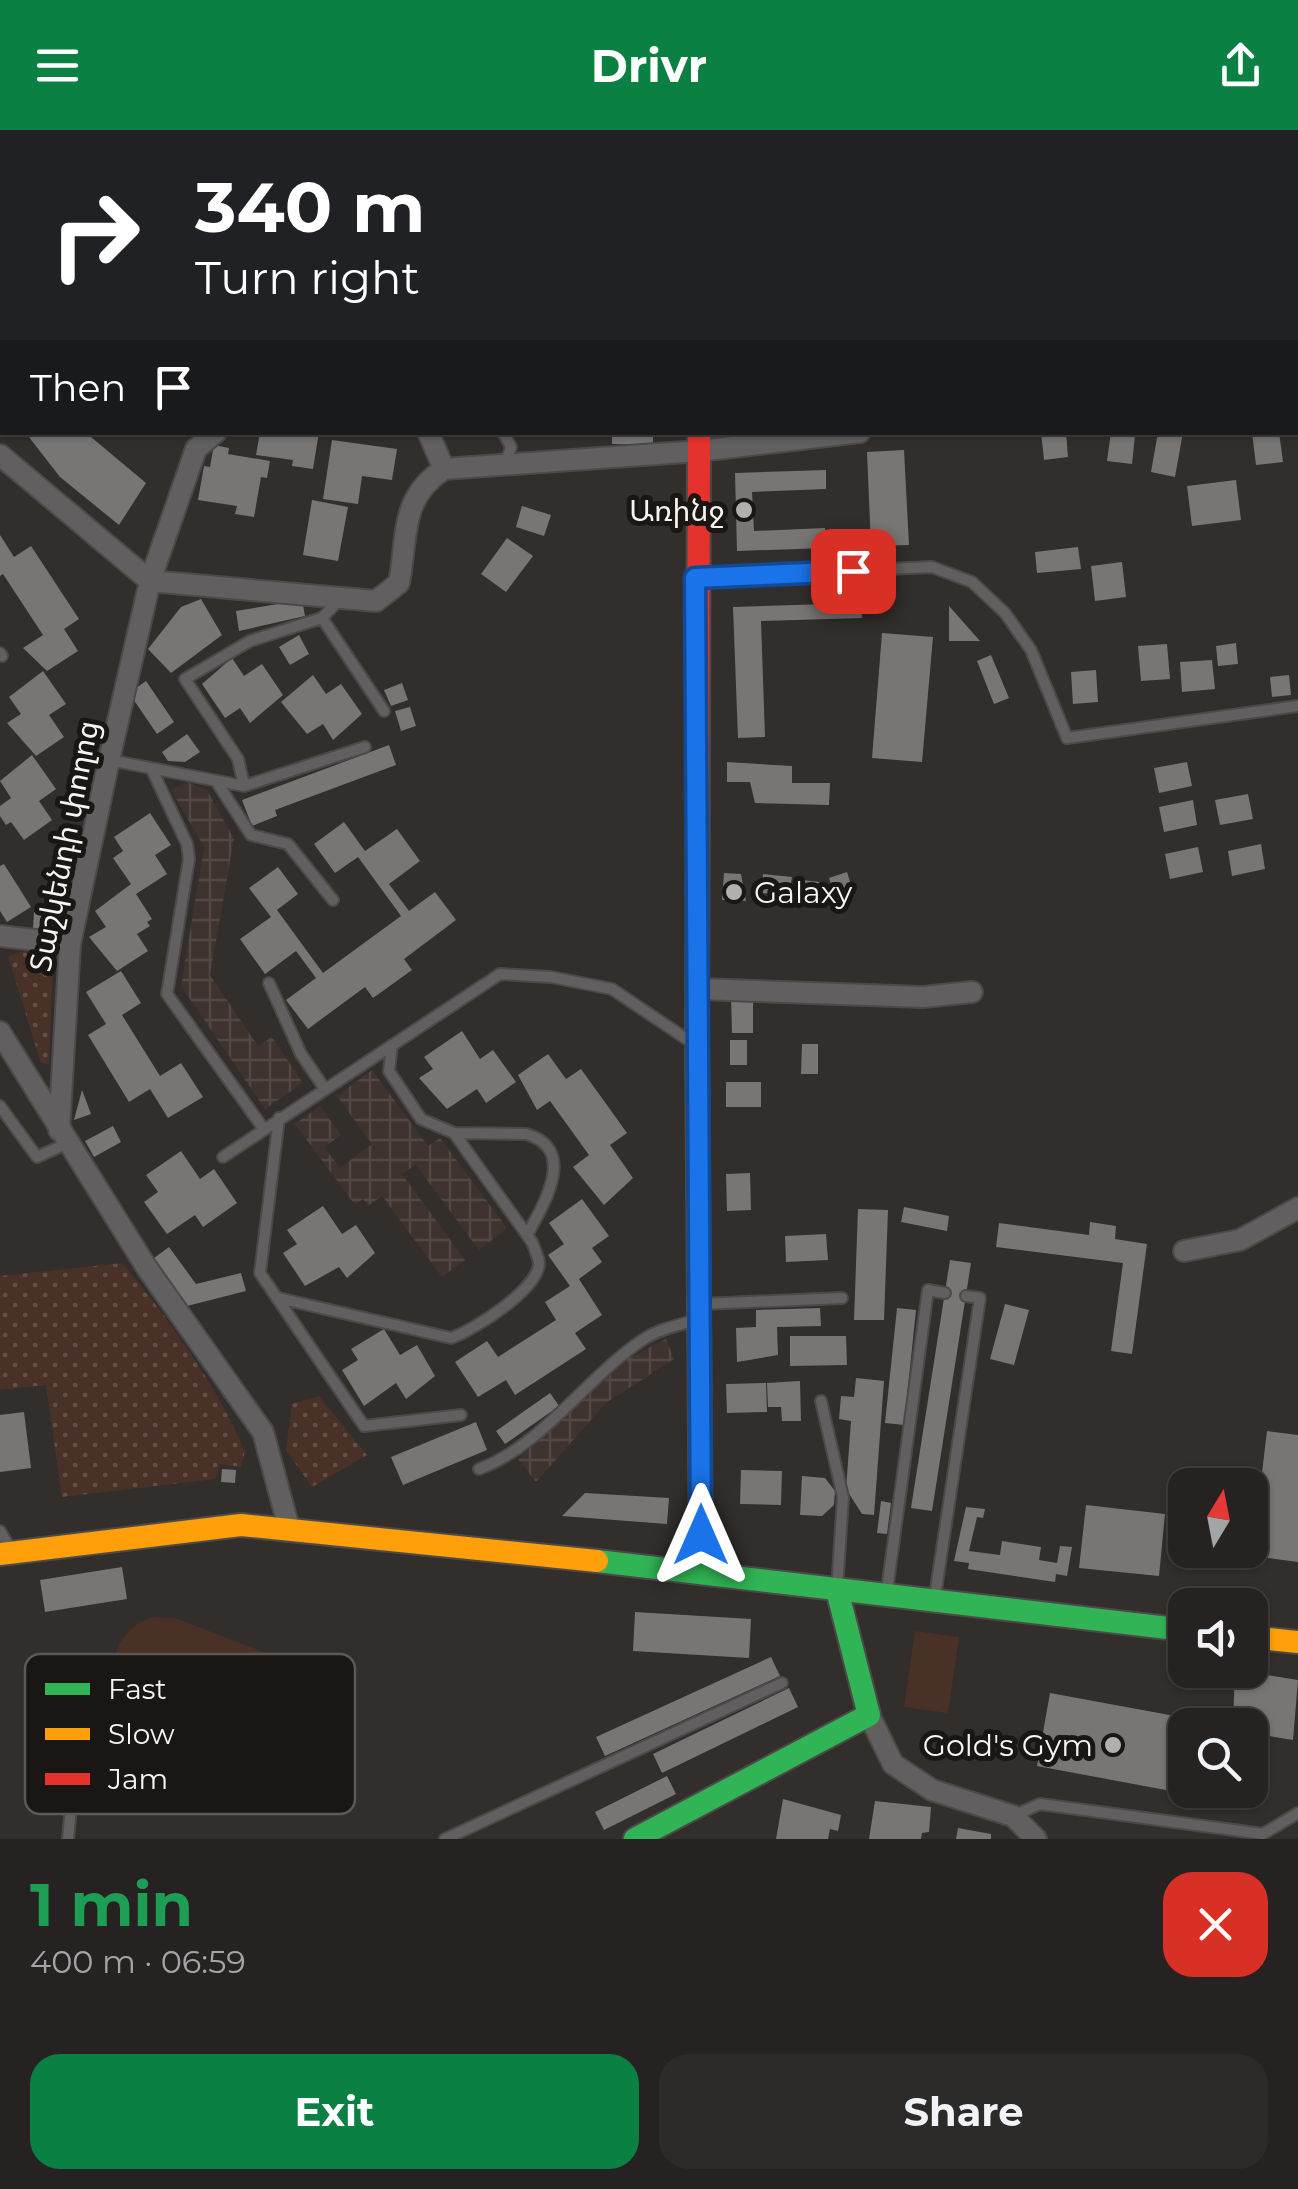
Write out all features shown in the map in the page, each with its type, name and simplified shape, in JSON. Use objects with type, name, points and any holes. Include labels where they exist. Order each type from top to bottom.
[{"type":"street","name":"Տաշկենդի փողոց","points":[[64,1136],[70,944],[150,582],[196,449],[212,435]]},
{"type":"street","points":[[429,435],[444,469]]},
{"type":"street","points":[[0,455],[150,582],[376,601],[399,583],[408,510],[420,490],[444,469],[699,442],[812,435]]},
{"type":"street","points":[[699,442],[695,578],[701,1572]]},
{"type":"street","points":[[0,936],[70,944]]},
{"type":"street","points":[[699,988],[923,997],[972,992]]},
{"type":"street","points":[[0,1032],[147,1268],[263,1432],[290,1528]]},
{"type":"street","points":[[1184,1251],[1240,1240],[1298,1208]]},
{"type":"street","points":[[7,1554],[214,1526],[290,1528],[1168,1628]]},
{"type":"street","points":[[837,1590],[868,1716],[893,1764],[932,1790],[1013,1816],[1036,1839]]},
{"type":"street","points":[[1268,1639],[1298,1642]]},
{"type":"street","points":[[635,1839],[868,1716]]},
{"type":"lane","points":[[505,435],[511,447],[506,464]]},
{"type":"lane","points":[[695,578],[932,567],[972,582],[1005,613],[1032,650],[1067,738],[1298,706]]},
{"type":"lane","points":[[244,786],[238,759],[185,679],[250,641],[322,618],[341,599]]},
{"type":"lane","points":[[322,618],[384,711]]},
{"type":"lane","points":[[109,760],[244,786],[364,747]]},
{"type":"lane","points":[[152,770],[187,844],[189,860],[167,994],[263,1128]]},
{"type":"lane","points":[[216,781],[251,835],[288,844],[332,900]]},
{"type":"lane","points":[[223,1158],[500,974],[551,977],[612,989],[699,1048]]},
{"type":"lane","points":[[269,983],[301,1054],[324,1089]]},
{"type":"lane","points":[[392,1045],[389,1071],[421,1119],[454,1133],[526,1134],[545,1145],[556,1165],[554,1178],[527,1235]]},
{"type":"lane","points":[[0,1106],[37,1157],[64,1136]]},
{"type":"lane","points":[[280,1118],[260,1273],[364,1426],[461,1415]]},
{"type":"lane","points":[[278,1298],[451,1338],[468,1332],[533,1282],[539,1262],[527,1235],[454,1133]]},
{"type":"lane","points":[[886,1596],[928,1290],[945,1293]]},
{"type":"lane","points":[[934,1602],[980,1298],[966,1296]]},
{"type":"lane","points":[[479,1469],[500,1461],[523,1444],[647,1336],[702,1311],[842,1298]]},
{"type":"lane","points":[[821,1401],[844,1498],[837,1590]]},
{"type":"lane","points":[[0,1531],[7,1554]]},
{"type":"lane","points":[[445,1839],[782,1683]]},
{"type":"lane","points":[[1013,1816],[1040,1804],[1263,1837],[1298,1813]]},
{"type":"lane","points":[[68,1839],[70,1814]]},
{"type":"shaded area","points":[[187,782],[207,790],[234,839],[210,975],[258,1046],[272,1037],[303,1083],[265,1109],[181,986],[204,847],[171,790]]},
{"type":"shaded area","points":[[37,947],[53,958],[49,1064],[41,1063],[8,956]]},
{"type":"shaded area","points":[[372,1070],[428,1146],[440,1138],[507,1228],[479,1250],[416,1165],[402,1174],[465,1260],[442,1277],[382,1196],[368,1206],[363,1199],[355,1205],[295,1124],[320,1106],[341,1135],[324,1147],[340,1168],[372,1144],[337,1096]]},
{"type":"shaded area","points":[[122,1263],[174,1330],[220,1401],[245,1451],[241,1467],[220,1464],[215,1479],[62,1497],[46,1385],[0,1390],[0,1276]]},
{"type":"shaded area","points":[[666,1339],[674,1359],[606,1403],[536,1482],[518,1459],[629,1358]]},
{"type":"shaded area","points":[[319,1396],[367,1455],[312,1487],[286,1450],[292,1404]]},
{"type":"shaded area","points":[[153,1617],[175,1618],[268,1654],[115,1654],[129,1631]]},
{"type":"shaded area","points":[[915,1631],[959,1637],[948,1713],[904,1707]]},
{"type":"building","points":[[27,435],[89,435],[146,483],[119,525],[60,477]]},
{"type":"building","points":[[259,435],[319,435],[313,469],[292,466],[293,460],[256,455]]},
{"type":"building","points":[[612,435],[653,435],[653,444],[612,444]]},
{"type":"building","points":[[1041,435],[1066,435],[1068,457],[1044,460]]},
{"type":"building","points":[[1111,435],[1135,435],[1132,464],[1107,461]]},
{"type":"building","points":[[1157,435],[1182,435],[1175,477],[1151,472]]},
{"type":"building","points":[[1252,435],[1279,435],[1283,462],[1256,465]]},
{"type":"building","points":[[332,440],[397,449],[392,480],[362,476],[358,504],[323,499]]},
{"type":"building","points":[[214,445],[229,448],[228,454],[270,461],[267,478],[261,477],[254,517],[235,514],[237,506],[198,500],[204,466],[210,467]]},
{"type":"building","points":[[904,450],[909,545],[871,546],[867,452]]},
{"type":"building","name":"Առինջ","points":[[826,470],[826,489],[752,492],[754,531],[825,528],[826,548],[737,551],[735,473]]},
{"type":"building","points":[[1236,480],[1241,520],[1192,526],[1187,486]]},
{"type":"building","points":[[312,500],[348,507],[338,561],[303,555]]},
{"type":"building","points":[[522,506],[551,515],[544,536],[516,527]]},
{"type":"building","points":[[0,535],[14,557],[31,546],[79,619],[64,629],[78,651],[47,671],[23,648],[43,635],[3,574],[0,576]]},
{"type":"building","points":[[507,538],[533,556],[506,592],[481,574]]},
{"type":"building","points":[[1078,547],[1081,569],[1037,573],[1035,552]]},
{"type":"building","points":[[1122,562],[1126,597],[1095,601],[1091,566]]},
{"type":"building","points":[[201,599],[222,635],[171,673],[148,649],[181,607]]},
{"type":"building","points":[[302,600],[305,616],[239,631],[236,611]]},
{"type":"building","points":[[861,603],[862,618],[761,621],[765,737],[738,738],[733,607]]},
{"type":"building","points":[[949,606],[980,641],[949,641]]},
{"type":"building","points":[[882,633],[933,637],[922,762],[872,758]]},
{"type":"building","points":[[299,635],[309,654],[290,665],[279,647]]},
{"type":"building","points":[[1236,643],[1238,664],[1218,666],[1216,646]]},
{"type":"building","points":[[1167,644],[1170,679],[1141,681],[1138,646]]},
{"type":"building","points":[[991,655],[1009,698],[994,704],[977,661]]},
{"type":"building","points":[[232,658],[244,676],[262,664],[283,695],[250,723],[240,708],[225,718],[202,684]]},
{"type":"building","points":[[1212,660],[1215,689],[1182,692],[1180,662]]},
{"type":"building","points":[[1096,670],[1098,702],[1073,704],[1071,672]]},
{"type":"building","points":[[43,671],[66,704],[49,715],[64,737],[36,756],[7,723],[21,714],[9,697]]},
{"type":"building","points":[[313,675],[326,694],[341,684],[362,714],[333,740],[323,724],[307,734],[281,702]]},
{"type":"building","points":[[1289,675],[1291,695],[1272,697],[1270,677]]},
{"type":"building","points":[[146,681],[174,722],[157,734],[129,693]]},
{"type":"building","points":[[402,683],[408,700],[391,706],[384,690]]},
{"type":"building","points":[[410,707],[416,726],[401,731],[395,711]]},
{"type":"building","points":[[187,734],[200,752],[185,762],[168,761],[162,752]]},
{"type":"building","points":[[389,745],[396,765],[275,810],[277,816],[252,826],[242,800]]},
{"type":"building","points":[[32,755],[56,789],[39,801],[52,820],[24,840],[11,822],[6,825],[0,816],[0,806],[11,798],[0,781]]},
{"type":"building","points":[[727,762],[792,766],[792,783],[830,783],[829,805],[755,803],[750,782],[727,782]]},
{"type":"building","points":[[1187,762],[1192,786],[1159,793],[1154,768]]},
{"type":"building","points":[[1248,794],[1253,819],[1220,825],[1215,800]]},
{"type":"building","points":[[1193,800],[1197,825],[1164,832],[1159,807]]},
{"type":"building","points":[[150,813],[171,845],[155,855],[167,874],[136,894],[152,919],[147,922],[150,926],[137,934],[148,951],[117,971],[89,937],[106,927],[95,911],[131,884],[113,858],[123,851],[114,837]]},
{"type":"building","points":[[344,822],[365,851],[397,829],[420,861],[389,884],[409,911],[435,892],[456,920],[404,959],[412,970],[373,998],[365,987],[308,1029],[286,1000],[316,978],[296,951],[265,974],[240,939],[271,917],[249,888],[278,867],[298,894],[277,910],[323,973],[401,916],[358,857],[335,873],[314,844]]},
{"type":"building","points":[[1261,844],[1265,869],[1232,876],[1228,851]]},
{"type":"building","points":[[1198,847],[1203,872],[1170,879],[1165,854]]},
{"type":"building","points":[[4,864],[31,907],[7,922],[0,911],[0,866]]},
{"type":"building","points":[[847,872],[852,888],[834,894],[829,878]]},
{"type":"building","name":"Galaxy","points":[[724,873],[741,874],[746,901],[722,900]]},
{"type":"building","points":[[763,874],[792,877],[789,896],[761,893]]},
{"type":"building","points":[[802,880],[820,882],[818,899],[800,897]]},
{"type":"building","points":[[51,883],[68,886],[60,928],[33,929],[34,912],[46,911]]},
{"type":"building","points":[[121,971],[141,1003],[122,1015],[160,1076],[181,1063],[203,1097],[168,1118],[150,1089],[129,1102],[88,1035],[106,1024],[86,992]]},
{"type":"building","points":[[731,996],[753,996],[753,1033],[732,1033]]},
{"type":"building","points":[[462,1031],[480,1059],[493,1050],[516,1082],[486,1103],[477,1089],[447,1109],[419,1078],[433,1069],[424,1057]]},
{"type":"building","points":[[730,1040],[747,1040],[747,1065],[730,1065]]},
{"type":"building","points":[[802,1044],[818,1044],[818,1074],[801,1074]]},
{"type":"building","points":[[548,1054],[566,1079],[581,1069],[627,1133],[610,1145],[633,1178],[604,1205],[573,1167],[589,1155],[550,1101],[537,1110],[518,1075]]},
{"type":"building","points":[[726,1082],[761,1082],[761,1107],[726,1107]]},
{"type":"building","points":[[82,1090],[91,1114],[74,1120]]},
{"type":"building","points":[[113,1126],[121,1142],[94,1157],[85,1141]]},
{"type":"building","points":[[181,1151],[200,1179],[214,1169],[237,1203],[203,1227],[195,1215],[167,1234],[144,1202],[158,1192],[146,1175]]},
{"type":"building","points":[[750,1173],[751,1210],[727,1211],[726,1174]]},
{"type":"building","points":[[582,1199],[609,1236],[592,1248],[602,1262],[579,1279],[602,1315],[575,1333],[586,1349],[515,1395],[506,1380],[478,1397],[455,1362],[487,1341],[498,1357],[556,1320],[545,1302],[570,1286],[548,1255],[564,1244],[549,1223]]},
{"type":"building","points":[[323,1206],[342,1234],[356,1225],[375,1253],[347,1278],[339,1267],[305,1286],[283,1253],[297,1244],[287,1230]]},
{"type":"building","points":[[904,1207],[949,1216],[947,1231],[901,1222]]},
{"type":"building","points":[[858,1209],[888,1210],[884,1320],[854,1320]]},
{"type":"building","points":[[1090,1222],[1116,1226],[1115,1239],[1147,1244],[1132,1354],[1111,1351],[1123,1263],[996,1247],[999,1223],[1089,1235]]},
{"type":"building","points":[[826,1234],[828,1260],[786,1262],[785,1236]]},
{"type":"building","points":[[169,1247],[196,1284],[241,1273],[246,1291],[187,1306],[154,1258]]},
{"type":"building","points":[[950,1260],[971,1263],[932,1511],[911,1508]]},
{"type":"building","points":[[1005,1304],[1029,1310],[1014,1365],[990,1359]]},
{"type":"building","points":[[820,1308],[821,1326],[777,1327],[778,1355],[737,1362],[736,1328],[756,1327],[756,1310]]},
{"type":"building","points":[[897,1308],[916,1310],[904,1425],[885,1423]]},
{"type":"building","points":[[384,1329],[400,1355],[417,1345],[435,1376],[406,1399],[396,1383],[364,1406],[342,1370],[358,1360],[351,1349]]},
{"type":"building","points":[[790,1336],[846,1336],[847,1365],[790,1366]]},
{"type":"building","points":[[856,1378],[884,1381],[874,1515],[862,1514],[846,1489],[851,1421],[839,1419],[841,1396],[854,1397]]},
{"type":"building","points":[[800,1381],[801,1421],[782,1421],[781,1407],[768,1407],[767,1383]]},
{"type":"building","points":[[766,1383],[767,1412],[727,1413],[726,1384]]},
{"type":"building","points":[[550,1393],[559,1406],[505,1444],[496,1431]]},
{"type":"building","points":[[24,1412],[31,1468],[0,1472],[0,1415]]},
{"type":"building","points":[[476,1422],[487,1450],[403,1485],[391,1457]]},
{"type":"building","points":[[1267,1431],[1298,1435],[1298,1562],[1268,1558],[1268,1468],[1263,1468]]},
{"type":"building","points":[[222,1469],[236,1470],[235,1483],[221,1482]]},
{"type":"building","points":[[741,1470],[782,1471],[781,1505],[740,1504]]},
{"type":"building","points":[[802,1476],[825,1478],[835,1491],[834,1505],[822,1516],[800,1515]]},
{"type":"building","points":[[585,1493],[669,1498],[667,1524],[562,1516]]},
{"type":"building","points":[[881,1501],[891,1503],[887,1534],[877,1533]]},
{"type":"building","points":[[1086,1505],[1165,1514],[1159,1576],[1079,1568]]},
{"type":"building","points":[[966,1507],[985,1509],[983,1518],[977,1517],[969,1551],[1000,1555],[1002,1541],[1041,1547],[1039,1560],[1057,1563],[1060,1546],[1072,1547],[1067,1576],[1056,1574],[1055,1582],[968,1569],[969,1563],[954,1561]]},
{"type":"building","points":[[122,1567],[127,1599],[45,1612],[40,1580]]},
{"type":"building","points":[[635,1612],[751,1619],[749,1658],[633,1651]]},
{"type":"building","points":[[771,1657],[780,1676],[605,1756],[596,1737]]},
{"type":"building","points":[[1268,1675],[1298,1680],[1293,1740],[1268,1736],[1268,1708],[1234,1708],[1234,1688],[1268,1688]]},
{"type":"building","points":[[789,1688],[798,1707],[662,1773],[653,1754]]},
{"type":"building","name":"Gold's Gym","points":[[1050,1693],[1168,1715],[1168,1790],[1037,1766]]},
{"type":"building","points":[[667,1776],[676,1794],[604,1830],[595,1812]]},
{"type":"building","points":[[783,1799],[841,1815],[838,1831],[830,1829],[828,1839],[776,1839]]},
{"type":"building","points":[[875,1801],[931,1807],[929,1832],[922,1833],[921,1839],[869,1839]]},
{"type":"building","points":[[958,1828],[991,1834],[991,1839],[956,1839]]},
{"type":"traffic: fast","points":[[697,1047],[701,1573]]},
{"type":"traffic: fast","points":[[597,1561],[1168,1628]]},
{"type":"traffic: fast","points":[[635,1839],[869,1715],[837,1590]]},
{"type":"traffic: slow","points":[[0,1554],[241,1525],[597,1561]]},
{"type":"traffic: slow","points":[[1268,1639],[1298,1642]]},
{"type":"traffic: jam","points":[[697,1047],[699,435]]},
{"type":"place","name":"Առինջ","points":[[744,510]]},
{"type":"place","name":"Galaxy","points":[[734,892]]},
{"type":"place","name":"Gold's Gym","points":[[1113,1745]]},
{"type":"route","points":[[701,1535],[695,578],[853,571]]}]
